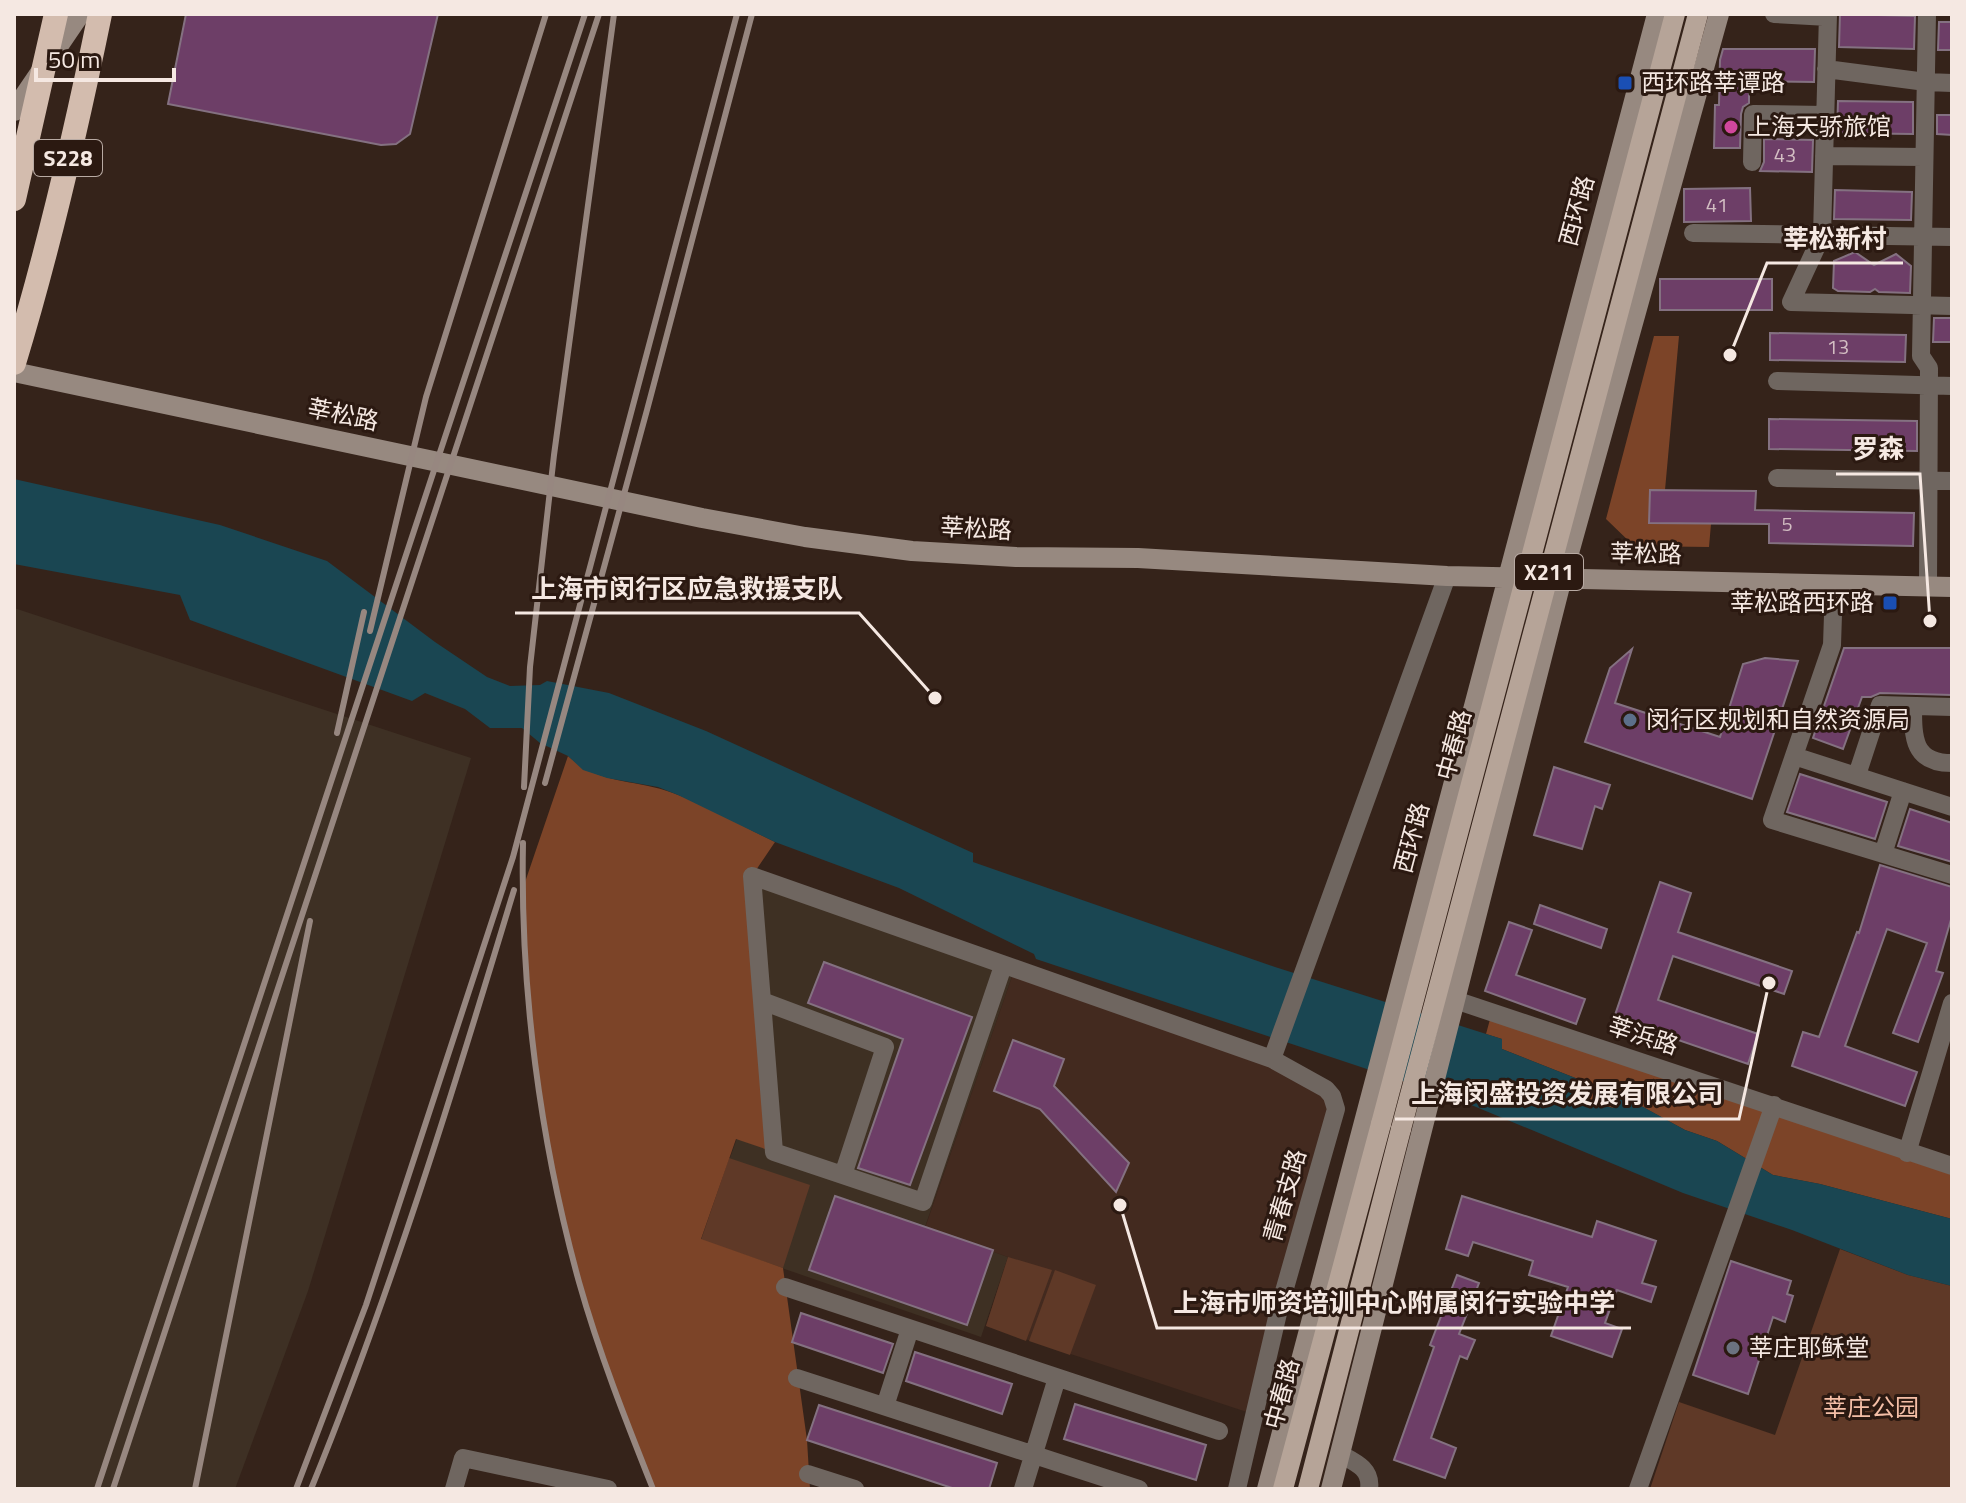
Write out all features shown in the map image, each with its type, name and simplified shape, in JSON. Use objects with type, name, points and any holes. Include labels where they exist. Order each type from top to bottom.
[{"type":"highway","name":"S228","points":[[14,199],[56,14]]},
{"type":"highway","name":"S228","points":[[14,363],[64,179],[100,14]]},
{"type":"main road","points":[[14,111],[80,14]]},
{"type":"main road","name":"西环路","points":[[1267,1489],[1657,14]]},
{"type":"main road","name":"中春路","points":[[1283,1489],[1675,14]]},
{"type":"main road","name":"中春路","points":[[1308,1489],[1698,14]]},
{"type":"main road","points":[[1331,1489],[1562,578],[1719,14]]},
{"type":"main road","name":"莘松路","points":[[14,372],[702,518],[805,537],[942,553],[1138,558],[1447,576],[1952,587]]},
{"type":"street","points":[[1774,14],[1828,15],[1822,235],[1791,302],[1952,306]]},
{"type":"street","points":[[1927,14],[1921,356],[1929,368],[1928,586]]},
{"type":"street","points":[[1826,69],[1952,83]]},
{"type":"street","points":[[1752,162],[1753,114],[1825,115]]},
{"type":"street","points":[[1824,156],[1924,157]]},
{"type":"street","points":[[1693,233],[1952,237]]},
{"type":"street","points":[[1777,381],[1952,386]]},
{"type":"street","points":[[1777,478],[1952,481]]},
{"type":"street","points":[[1274,1052],[1447,576]]},
{"type":"street","points":[[1834,584],[1832,645],[1772,820],[1952,875]]},
{"type":"street","points":[[1857,775],[1880,705],[1952,707]]},
{"type":"street","points":[[1913,706],[1913,735],[1917,749],[1937,763],[1952,763]]},
{"type":"street","points":[[1794,756],[1952,807]]},
{"type":"street","points":[[1883,854],[1903,791]]},
{"type":"street","name":"青春支路","points":[[762,1001],[752,876],[1003,966],[1274,1052],[1326,1089],[1336,1109],[1297,1239],[1236,1487]]},
{"type":"street","points":[[843,1175],[885,1047],[762,1001],[774,1152],[923,1202],[1003,966]]},
{"type":"street","points":[[1907,1153],[1952,1003]]},
{"type":"street","name":"莘浜路","points":[[1454,1005],[1774,1105],[1952,1166]]},
{"type":"street","points":[[1638,1489],[1774,1105]]},
{"type":"street","points":[[785,1287],[1219,1431]]},
{"type":"street","points":[[885,1406],[910,1329]]},
{"type":"street","points":[[797,1378],[1139,1489]]},
{"type":"street","points":[[1023,1489],[1057,1378]]},
{"type":"street","points":[[1340,1454],[1368,1473],[1369,1489]]},
{"type":"street","points":[[454,1489],[463,1458],[608,1489]]},
{"type":"street","points":[[808,1474],[855,1489]]},
{"type":"shaded area","points":[[1654,336],[1679,336],[1665,490],[1650,490],[1649,522],[1711,524],[1709,547],[1634,546],[1606,519]]},
{"type":"shaded area","points":[[14,608],[471,758],[308,1291],[235,1489],[14,1489]]},
{"type":"shaded area","points":[[568,756],[605,777],[686,798],[775,842],[752,876],[774,1152],[736,1139],[701,1239],[783,1268],[807,1440],[810,1489],[652,1487],[618,1402],[579,1282],[552,1160],[533,1040],[522,891]]},
{"type":"shaded area","points":[[752,876],[1015,968],[925,1227],[1008,1257],[981,1337],[701,1240],[737,1138],[773,1151]]},
{"type":"shaded area","points":[[1015,968],[1272,1059],[1332,1096],[1253,1414],[986,1326],[1008,1257],[925,1228]]},
{"type":"shaded area","points":[[1492,1012],[1952,1163],[1952,1219],[1820,1184],[1773,1175],[1717,1141],[1685,1130],[1617,1093],[1613,1108],[1585,1100],[1588,1083],[1502,1049],[1502,1039],[1486,1034]]},
{"type":"green space","points":[[729,1158],[810,1185],[783,1268],[701,1240]]},
{"type":"green space","name":"莘庄公园","points":[[1840,1249],[1908,1275],[1952,1286],[1952,1489],[1650,1489],[1679,1402],[1775,1435]]},
{"type":"green space","points":[[1008,1257],[1052,1270],[1026,1341],[986,1326]]},
{"type":"green space","points":[[1055,1270],[1096,1285],[1070,1355],[1029,1341]]},
{"type":"water","points":[[14,479],[220,525],[327,561],[487,677],[510,686],[540,685],[547,681],[609,693],[706,731],[973,853],[973,862],[1275,967],[1502,1039],[1502,1049],[1588,1083],[1586,1100],[1613,1108],[1616,1092],[1685,1130],[1717,1141],[1773,1175],[1820,1184],[1952,1219],[1952,1286],[1908,1275],[1792,1230],[1683,1193],[1457,1099],[1036,959],[1034,954],[899,888],[775,842],[678,795],[658,787],[607,778],[583,770],[568,756],[540,743],[522,728],[490,728],[465,709],[425,693],[412,701],[190,620],[180,595],[14,564]]},
{"type":"building","points":[[186,14],[438,14],[410,134],[396,144],[381,145],[168,104]]},
{"type":"building","points":[[1840,14],[1915,16],[1914,49],[1839,47]]},
{"type":"building","points":[[1939,22],[1952,22],[1952,50],[1938,50]]},
{"type":"building","points":[[1723,49],[1815,49],[1814,82],[1749,81],[1749,103],[1743,107],[1741,114],[1740,148],[1714,148],[1715,105],[1719,105]]},
{"type":"building","points":[[1838,101],[1913,102],[1913,134],[1837,133]]},
{"type":"building","points":[[1937,115],[1952,115],[1952,135],[1937,134]]},
{"type":"building","points":[[1764,139],[1813,140],[1812,172],[1760,171],[1764,162]]},
{"type":"building","points":[[1750,188],[1751,221],[1684,222],[1684,189]]},
{"type":"building","points":[[1835,190],[1912,192],[1911,220],[1834,219]]},
{"type":"building","points":[[1855,252],[1874,265],[1896,254],[1911,266],[1910,293],[1879,292],[1875,289],[1870,292],[1838,291],[1833,288],[1834,261]]},
{"type":"building","points":[[1660,279],[1772,279],[1772,310],[1660,310]]},
{"type":"building","points":[[1934,318],[1952,318],[1952,342],[1933,342]]},
{"type":"building","points":[[1770,333],[1906,335],[1905,362],[1770,360]]},
{"type":"building","points":[[1769,419],[1917,421],[1917,451],[1769,449]]},
{"type":"building","points":[[1650,490],[1756,491],[1755,510],[1914,513],[1913,546],[1769,543],[1769,524],[1649,523]]},
{"type":"building","points":[[1844,648],[1952,648],[1952,695],[1880,693],[1862,697],[1843,749],[1813,738]]},
{"type":"building","name":"闵行区规划和自然资源局","points":[[1632,649],[1615,703],[1720,737],[1743,664],[1765,658],[1798,661],[1752,799],[1585,742],[1610,668]]},
{"type":"building","points":[[1554,767],[1610,785],[1602,809],[1595,806],[1582,849],[1534,835]]},
{"type":"building","points":[[1800,774],[1887,802],[1875,839],[1787,812]]},
{"type":"building","points":[[1910,809],[1952,823],[1952,862],[1898,846]]},
{"type":"building","points":[[1880,865],[1952,887],[1952,916],[1936,971],[1943,973],[1918,1042],[1893,1033],[1927,943],[1887,929],[1845,1046],[1917,1072],[1905,1106],[1792,1066],[1803,1032],[1819,1037],[1859,933]]},
{"type":"building","points":[[1660,882],[1691,893],[1678,932],[1792,971],[1784,994],[1673,956],[1658,1000],[1758,1034],[1748,1064],[1614,1018]]},
{"type":"building","points":[[1540,905],[1607,929],[1601,948],[1534,924]]},
{"type":"building","points":[[1509,922],[1532,930],[1516,975],[1585,999],[1576,1024],[1485,991]]},
{"type":"building","points":[[824,962],[972,1017],[910,1185],[858,1168],[903,1039],[808,1003]]},
{"type":"building","points":[[1013,1040],[1064,1059],[1054,1086],[1129,1163],[1116,1192],[1040,1109],[994,1091]]},
{"type":"building","points":[[835,1196],[993,1250],[967,1325],[809,1270]]},
{"type":"building","points":[[1462,1196],[1592,1237],[1597,1221],[1656,1241],[1642,1283],[1656,1287],[1651,1302],[1617,1290],[1605,1323],[1622,1329],[1612,1357],[1551,1336],[1568,1287],[1529,1275],[1533,1261],[1473,1242],[1468,1256],[1446,1249]]},
{"type":"building","name":"莘庄耶稣堂","points":[[1731,1261],[1791,1281],[1787,1294],[1793,1296],[1785,1322],[1773,1317],[1748,1394],[1693,1375]]},
{"type":"building","points":[[1457,1275],[1479,1283],[1459,1334],[1475,1340],[1467,1359],[1460,1356],[1431,1438],[1456,1448],[1445,1478],[1394,1460],[1434,1347],[1430,1345]]},
{"type":"building","points":[[801,1313],[893,1344],[883,1373],[792,1342]]},
{"type":"building","points":[[915,1352],[1012,1384],[1002,1414],[906,1381]]},
{"type":"building","points":[[1075,1404],[1206,1445],[1196,1480],[1064,1439]]},
{"type":"building","points":[[819,1405],[997,1463],[989,1489],[955,1489],[807,1440]]},
{"type":"railway","points":[[370,631],[426,397],[546,14]]},
{"type":"railway","points":[[97,1489],[585,14]]},
{"type":"railway","points":[[113,1489],[599,14]]},
{"type":"railway","points":[[524,787],[530,667],[554,455],[614,14]]},
{"type":"railway","points":[[296,1489],[366,1305],[513,857],[737,14]]},
{"type":"railway","points":[[545,783],[752,14]]},
{"type":"railway","points":[[337,733],[364,612]]},
{"type":"railway","points":[[523,843],[529,1009],[553,1174],[587,1308],[613,1387],[653,1489]]},
{"type":"railway","points":[[311,1489],[394,1267],[514,890]]},
{"type":"railway","points":[[195,1489],[310,921]]},
{"type":"place","name":"西环路莘谭路","points":[[1625,83]]},
{"type":"place","name":"上海天骄旅馆","points":[[1731,127]]},
{"type":"place","name":"莘松新村","points":[[1730,355]]},
{"type":"place","name":"莘松路西环路","points":[[1890,603]]},
{"type":"place","name":"罗森","points":[[1930,621]]},
{"type":"place","name":"上海市闵行区应急救援支队","points":[[935,698]]},
{"type":"place","name":"闵行区规划和自然资源局","points":[[1630,720]]},
{"type":"place","name":"上海闵盛投资发展有限公司","points":[[1769,983]]},
{"type":"place","name":"上海市师资培训中心附属闵行实验中学","points":[[1120,1205]]},
{"type":"place","name":"莘庄耶稣堂","points":[[1733,1348]]}]
